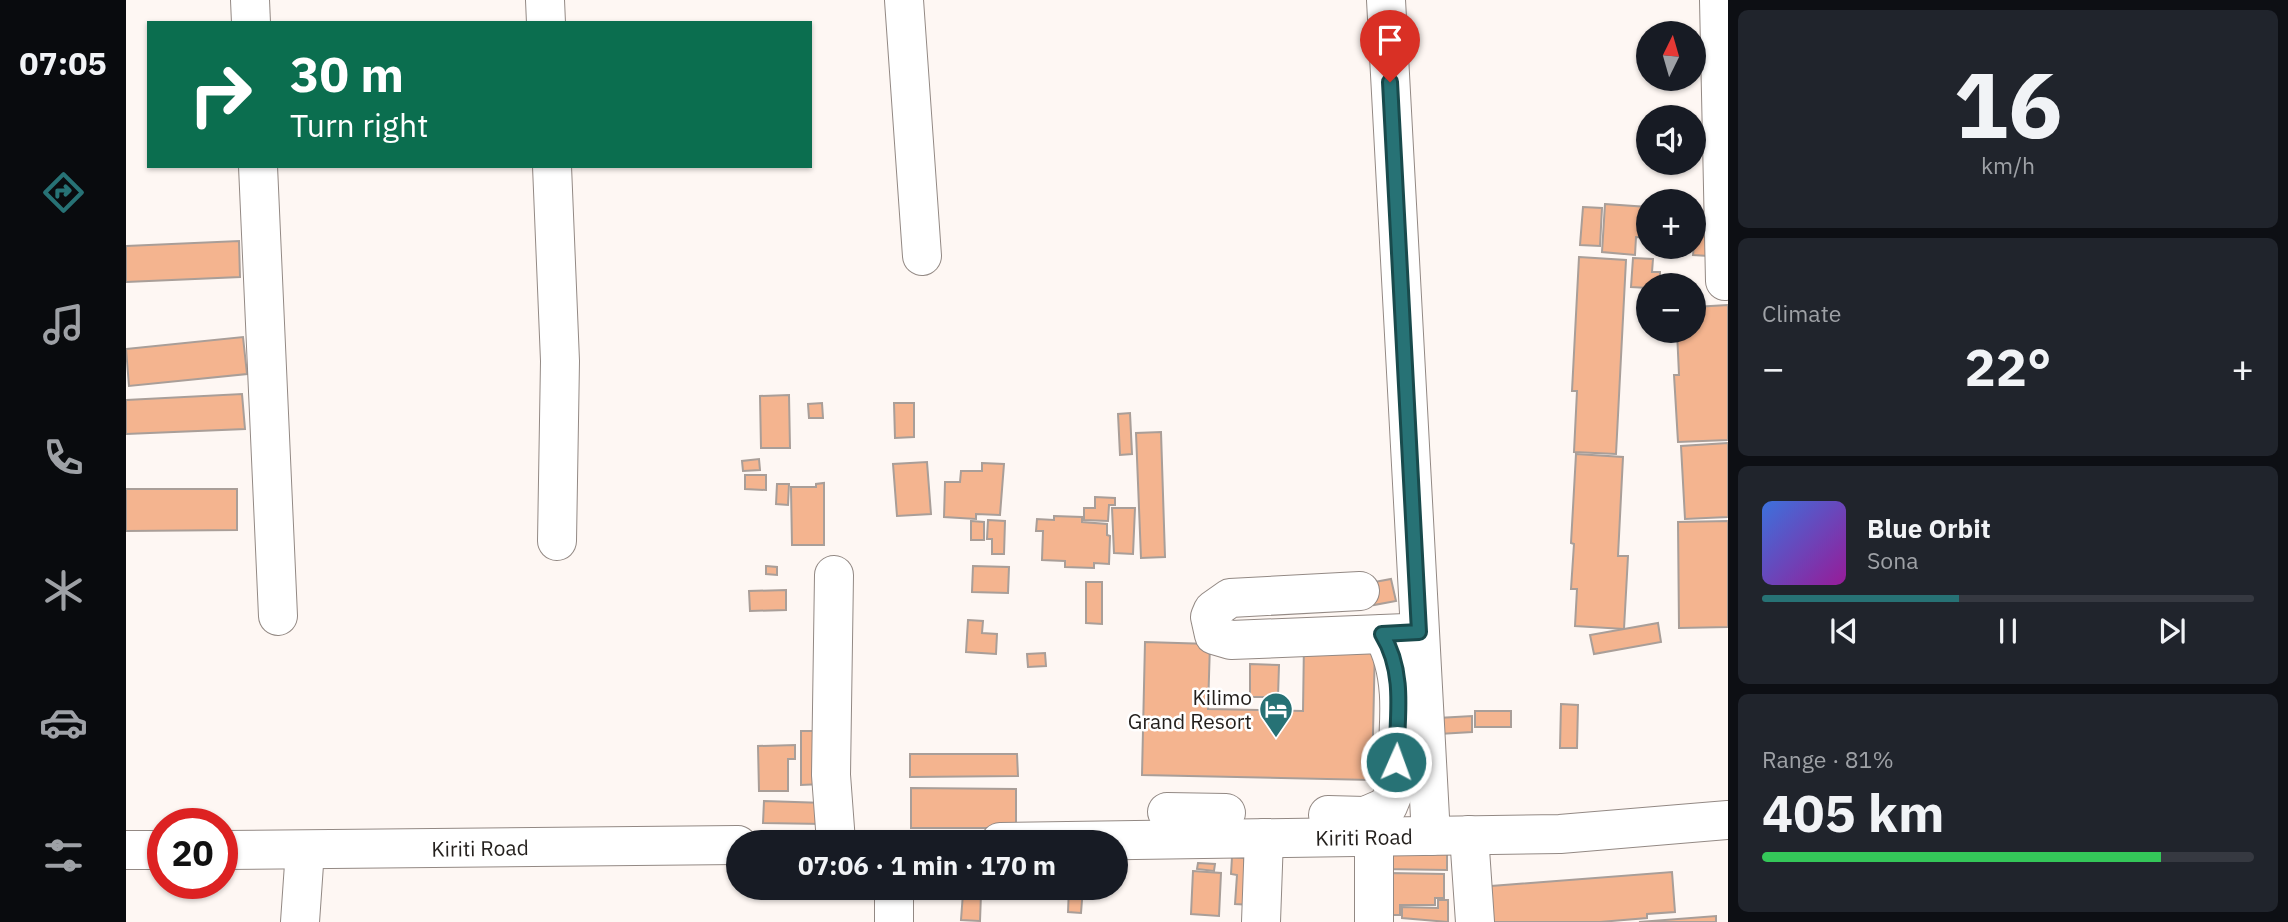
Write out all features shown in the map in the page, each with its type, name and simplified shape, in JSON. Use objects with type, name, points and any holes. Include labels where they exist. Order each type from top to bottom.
[{"type":"street","points":[[250,0],[251,21]]},
{"type":"street","points":[[545,0],[546,21]]},
{"type":"street","points":[[904,0],[922,256]]},
{"type":"street","points":[[1386,0],[1401,633],[1431,836]]},
{"type":"street","points":[[1719,0],[1725,281]]},
{"type":"street","points":[[258,168],[278,616]]},
{"type":"street","points":[[552,168],[561,361],[557,541]]},
{"type":"street","points":[[834,575],[831,775],[835,830]]},
{"type":"street","points":[[1360,591],[1230,598],[1213,610],[1212,628],[1214,635],[1231,640],[1401,633]]},
{"type":"street","points":[[1167,812],[1365,816],[1388,806],[1395,789],[1399,679],[1392,650],[1401,633]]},
{"type":"street","name":"Kiriti Road","points":[[1128,840],[1560,834],[1728,820]]},
{"type":"street","points":[[1469,835],[1475,922]]},
{"type":"street","points":[[1374,837],[1374,922]]},
{"type":"street","points":[[1261,922],[1264,838]]},
{"type":"street","name":"Kiriti Road","points":[[238,850],[726,845]]},
{"type":"street","points":[[126,850],[147,850]]},
{"type":"street","points":[[300,922],[305,850]]},
{"type":"street","points":[[894,900],[894,922]]},
{"type":"building","points":[[1605,204],[1636,206],[1635,255],[1602,252]]},
{"type":"building","points":[[1583,207],[1602,208],[1600,246],[1580,245]]},
{"type":"building","points":[[1706,212],[1715,213],[1714,226],[1706,225]]},
{"type":"building","points":[[1706,229],[1711,230],[1706,256]]},
{"type":"building","points":[[239,241],[240,277],[126,282],[126,246]]},
{"type":"building","points":[[1579,257],[1626,260],[1616,454],[1574,452],[1577,391],[1572,391]]},
{"type":"building","points":[[1633,258],[1653,259],[1652,272],[1660,273],[1636,273],[1636,287],[1631,287]]},
{"type":"building","points":[[1728,305],[1728,440],[1678,442],[1674,375],[1679,375],[1678,343],[1706,343],[1706,306]]},
{"type":"building","points":[[243,337],[247,374],[129,386],[126,349]]},
{"type":"building","points":[[242,394],[245,429],[126,434],[126,400]]},
{"type":"building","points":[[789,395],[790,448],[761,448],[760,396]]},
{"type":"building","points":[[822,403],[823,418],[809,418],[808,404]]},
{"type":"building","points":[[894,403],[914,403],[914,437],[895,438]]},
{"type":"building","points":[[1130,413],[1132,454],[1120,455],[1118,414]]},
{"type":"building","points":[[1161,432],[1165,557],[1141,558],[1136,433]]},
{"type":"building","points":[[1728,443],[1728,517],[1685,519],[1681,446]]},
{"type":"building","points":[[1576,454],[1623,457],[1618,556],[1628,556],[1624,629],[1575,626],[1577,589],[1571,589],[1574,544],[1571,543]]},
{"type":"building","points":[[759,459],[760,470],[743,471],[742,461]]},
{"type":"building","points":[[927,462],[931,514],[897,516],[893,464]]},
{"type":"building","points":[[982,463],[1004,464],[1000,515],[976,514],[976,519],[944,517],[945,482],[960,482],[961,471],[982,471]]},
{"type":"building","points":[[745,475],[766,475],[766,490],[745,489]]},
{"type":"building","points":[[824,483],[824,545],[792,545],[791,487],[816,487],[816,484]]},
{"type":"building","points":[[777,484],[789,484],[788,505],[776,504]]},
{"type":"building","points":[[126,489],[237,489],[237,530],[126,531]]},
{"type":"building","points":[[1095,497],[1115,498],[1115,505],[1109,505],[1108,521],[1084,520],[1084,508],[1095,508]]},
{"type":"building","points":[[1112,508],[1135,508],[1133,554],[1114,553]]},
{"type":"building","points":[[1054,516],[1082,517],[1082,522],[1107,524],[1107,535],[1110,536],[1109,564],[1094,563],[1094,568],[1065,567],[1065,561],[1042,560],[1043,531],[1036,531],[1037,519],[1054,520]]},
{"type":"building","points":[[988,520],[1005,521],[1004,554],[992,554],[992,539],[987,539]]},
{"type":"building","points":[[971,521],[984,522],[984,540],[971,540]]},
{"type":"building","points":[[1728,521],[1728,627],[1679,628],[1678,522]]},
{"type":"building","points":[[766,566],[777,567],[777,575],[766,574]]},
{"type":"building","points":[[973,566],[1009,567],[1008,593],[972,592]]},
{"type":"building","points":[[1391,579],[1396,601],[1374,605],[1369,583]]},
{"type":"building","points":[[1086,582],[1102,582],[1102,624],[1086,623]]},
{"type":"building","points":[[786,590],[786,610],[750,611],[749,591]]},
{"type":"building","points":[[968,620],[983,621],[982,633],[997,634],[996,654],[966,652]]},
{"type":"building","points":[[1658,623],[1661,642],[1594,654],[1590,635]]},
{"type":"building","points":[[1145,642],[1210,644],[1208,709],[1303,711],[1304,642],[1375,643],[1372,780],[1142,775]]},
{"type":"building","points":[[1045,653],[1046,666],[1028,667],[1027,654]]},
{"type":"building","points":[[1250,664],[1279,665],[1278,697],[1250,697]]},
{"type":"building","points":[[1561,704],[1578,705],[1577,748],[1560,748]]},
{"type":"building","points":[[1475,711],[1511,711],[1511,727],[1475,727]]},
{"type":"building","points":[[1472,716],[1472,732],[1439,734],[1438,718]]},
{"type":"building","points":[[801,731],[821,731],[822,784],[801,785]]},
{"type":"building","points":[[795,745],[795,759],[788,759],[788,791],[759,791],[758,746]]},
{"type":"building","points":[[910,754],[1017,754],[1018,776],[910,777]]},
{"type":"building","points":[[911,788],[1016,789],[1016,828],[911,828]]},
{"type":"building","points":[[764,801],[825,803],[824,824],[763,823]]},
{"type":"building","points":[[1242,847],[1252,905],[1235,904],[1237,875],[1231,874],[1232,857],[1242,858]]},
{"type":"building","points":[[1382,850],[1447,851],[1447,870],[1382,869]]},
{"type":"building","points":[[1198,863],[1215,864],[1214,871],[1197,869]]},
{"type":"building","points":[[1193,871],[1221,873],[1219,916],[1191,914]]},
{"type":"building","points":[[1672,872],[1675,912],[1647,914],[1647,918],[1600,922],[1482,922],[1479,887]]},
{"type":"building","points":[[1389,873],[1444,874],[1444,898],[1435,898],[1435,905],[1400,905],[1400,915],[1388,915]]},
{"type":"building","points":[[962,900],[981,900],[980,921],[961,920]]},
{"type":"building","points":[[1068,900],[1082,900],[1081,913],[1068,912]]},
{"type":"building","points":[[1438,900],[1448,900],[1448,922],[1402,918],[1402,907],[1438,908]]},
{"type":"building","points":[[1716,916],[1716,922],[1639,922]]},
{"type":"place","name":"Kilimo Grand Resort","points":[[1276,739]]},
{"type":"route","points":[[1390,82],[1419,632],[1382,634],[1392,650],[1399,679],[1396,762]]}]
